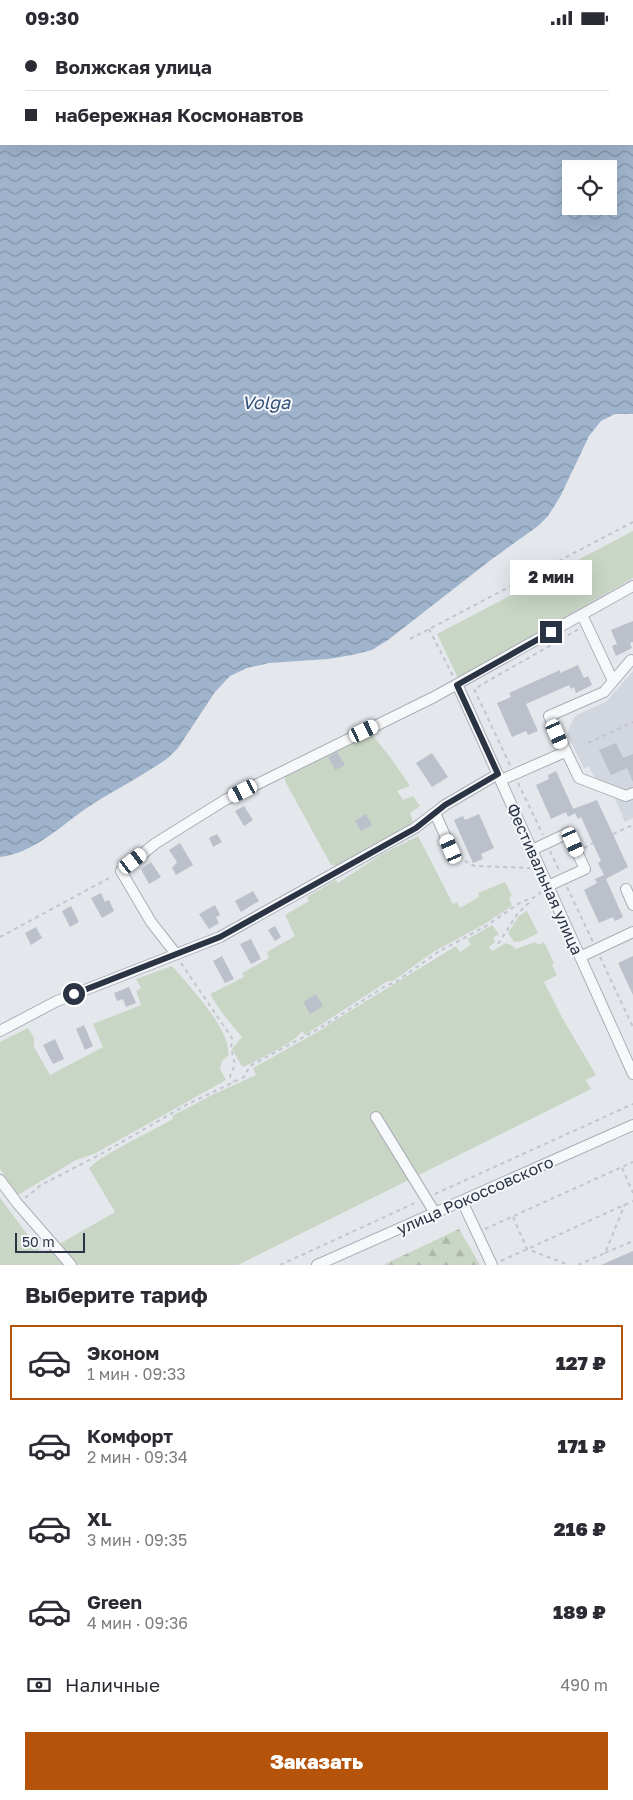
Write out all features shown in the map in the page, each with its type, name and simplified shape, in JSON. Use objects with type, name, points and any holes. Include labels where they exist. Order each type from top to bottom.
[{"type":"street","points":[[176,955],[151,922],[121,871],[156,843],[225,800],[457,685],[584,619],[633,586]]},
{"type":"street","points":[[584,619],[613,681]]},
{"type":"street","points":[[608,671],[632,659]]},
{"type":"street","points":[[632,659],[604,692],[549,716],[579,778],[626,797],[633,793]]},
{"type":"street","name":"Фестивальная улица","points":[[457,685],[633,1074]]},
{"type":"street","points":[[0,1031],[57,1001],[220,937],[416,828],[445,805],[499,777],[514,774],[565,752]]},
{"type":"street","points":[[435,813],[451,849]]},
{"type":"street","points":[[532,849],[568,833],[585,869],[548,886]]},
{"type":"street","points":[[626,889],[633,905]]},
{"type":"street","points":[[580,957],[633,932]]},
{"type":"street","points":[[376,1117],[427,1197],[435,1213]]},
{"type":"street","name":"улица Рокоссовского","points":[[317,1265],[633,1125]]},
{"type":"street","points":[[0,1180],[71,1265]]},
{"type":"street","points":[[462,1201],[493,1265]]},
{"type":"path","points":[[410,639],[633,522]]},
{"type":"path","points":[[584,619],[474,689],[633,1027]]},
{"type":"path","points":[[430,629],[457,685]]},
{"type":"path","points":[[588,743],[633,722]]},
{"type":"path","points":[[612,834],[633,825]]},
{"type":"path","points":[[451,849],[469,864],[475,866],[540,869]]},
{"type":"path","points":[[0,937],[121,871]]},
{"type":"path","points":[[498,944],[518,913],[548,886]]},
{"type":"path","points":[[18,1203],[41,1185],[101,1154],[188,1104],[234,1083],[244,1077],[250,1066],[320,1028],[387,985],[394,983],[438,952],[486,926],[521,902],[533,898]]},
{"type":"path","points":[[176,955],[232,1038],[230,1048],[235,1064],[230,1076],[234,1083]]},
{"type":"path","points":[[280,1265],[633,1104]]},
{"type":"path","points":[[477,1233],[633,1162]]},
{"type":"path","points":[[622,1167],[633,1193]]},
{"type":"path","points":[[493,1265],[633,1201]]},
{"type":"path","points":[[605,1253],[625,1204]]},
{"type":"path","points":[[513,1217],[527,1249],[569,1265]]},
{"type":"path","points":[[578,1265],[633,1241]]},
{"type":"shaded area","points":[[633,671],[633,818],[625,822],[613,794],[600,789],[589,766],[584,768],[567,734],[575,716],[607,701]]},
{"type":"green space","points":[[633,531],[633,578],[458,678],[437,634]]},
{"type":"green space","points":[[370,732],[410,786],[397,791],[403,800],[413,796],[420,806],[410,813],[413,822],[340,865],[331,865],[285,781],[285,776]]},
{"type":"green space","points":[[418,836],[453,904],[457,902],[460,908],[479,897],[478,893],[505,882],[512,896],[509,897],[512,906],[483,925],[433,952],[393,981],[388,981],[305,1035],[302,1031],[292,1041],[275,1051],[244,1067],[241,1065],[232,1049],[242,1037],[210,994],[244,977],[242,973],[269,958],[267,952],[295,936],[285,915],[309,901],[307,897],[336,880],[338,883],[382,854]]},
{"type":"green space","points":[[527,911],[538,933],[522,941],[514,942],[508,933],[519,916]]},
{"type":"green space","points":[[492,925],[499,934],[493,938],[495,942],[489,947],[492,951],[506,943],[515,949],[536,942],[538,945],[544,942],[554,963],[552,965],[557,975],[544,982],[564,1021],[596,1075],[586,1080],[591,1089],[238,1265],[0,1265],[0,1198],[42,1254],[115,1212],[89,1168],[100,1159],[173,1119],[172,1116],[256,1075],[253,1068],[321,1030],[456,946],[460,952],[471,945],[468,939]]},
{"type":"green space","points":[[172,966],[217,1021],[227,1045],[228,1056],[222,1061],[220,1069],[226,1080],[96,1153],[76,1160],[18,1195],[0,1169],[0,1042],[28,1028],[34,1038],[34,1047],[50,1075],[103,1047],[93,1024],[141,1005],[136,991],[141,988],[136,979]]},
{"type":"green space","points":[[459,1229],[480,1265],[383,1265]]},
{"type":"water","name":"Volga","points":[[0,145],[633,145],[633,414],[615,414],[601,421],[589,436],[560,497],[548,516],[538,526],[492,559],[388,640],[372,650],[328,659],[269,663],[247,668],[230,676],[215,692],[178,748],[168,758],[82,811],[38,843],[26,850],[0,857]]},
{"type":"building","points":[[633,621],[633,642],[630,643],[632,648],[616,656],[612,646],[617,644],[611,630]]},
{"type":"building","points":[[578,665],[584,678],[588,676],[592,685],[576,693],[574,687],[571,689],[569,685],[526,704],[538,731],[528,735],[526,731],[512,737],[497,703],[511,697],[509,693],[560,670],[560,673]]},
{"type":"building","points":[[616,743],[623,758],[633,754],[633,782],[627,768],[611,775],[599,750]]},
{"type":"building","points":[[337,752],[345,765],[335,770],[328,757]]},
{"type":"building","points":[[432,753],[448,777],[432,787],[416,763]]},
{"type":"building","points":[[556,771],[575,813],[568,817],[566,812],[551,819],[536,785],[549,779],[548,775]]},
{"type":"building","points":[[597,800],[628,867],[606,879],[623,917],[615,921],[613,917],[599,923],[584,890],[597,883],[595,879],[604,875],[598,863],[601,861],[581,817],[578,819],[573,809]]},
{"type":"building","points":[[244,806],[253,820],[244,826],[235,811]]},
{"type":"building","points":[[366,814],[372,825],[361,831],[355,821]]},
{"type":"building","points":[[479,814],[494,848],[481,854],[483,859],[473,863],[454,820],[463,816],[465,820]]},
{"type":"building","points":[[217,834],[222,842],[213,847],[209,838]]},
{"type":"building","points":[[180,843],[193,865],[176,875],[172,868],[177,862],[169,850]]},
{"type":"building","points":[[151,862],[161,877],[149,884],[141,869]]},
{"type":"building","points":[[253,891],[259,901],[241,912],[235,901]]},
{"type":"building","points":[[101,893],[105,902],[109,900],[114,911],[102,918],[91,898]]},
{"type":"building","points":[[215,905],[220,915],[216,917],[219,923],[209,929],[199,914]]},
{"type":"building","points":[[71,906],[79,922],[70,927],[62,911]]},
{"type":"building","points":[[275,926],[281,937],[275,941],[268,930]]},
{"type":"building","points":[[36,927],[42,938],[31,945],[25,933]]},
{"type":"building","points":[[251,939],[261,959],[251,964],[240,944]]},
{"type":"building","points":[[222,956],[234,979],[225,983],[213,961]]},
{"type":"building","points":[[633,956],[633,995],[618,963]]},
{"type":"building","points":[[129,987],[136,1003],[126,1007],[123,999],[117,1001],[114,993]]},
{"type":"building","points":[[316,994],[323,1006],[310,1014],[303,1002]]},
{"type":"building","points":[[84,1025],[93,1046],[85,1050],[76,1029]]},
{"type":"building","points":[[55,1039],[64,1059],[53,1064],[43,1045]]},
{"type":"building","points":[[633,1251],[633,1265],[601,1265]]},
{"type":"route","points":[[74,994],[220,937],[250,922],[416,828],[445,805],[498,774],[457,685],[551,632]]}]
